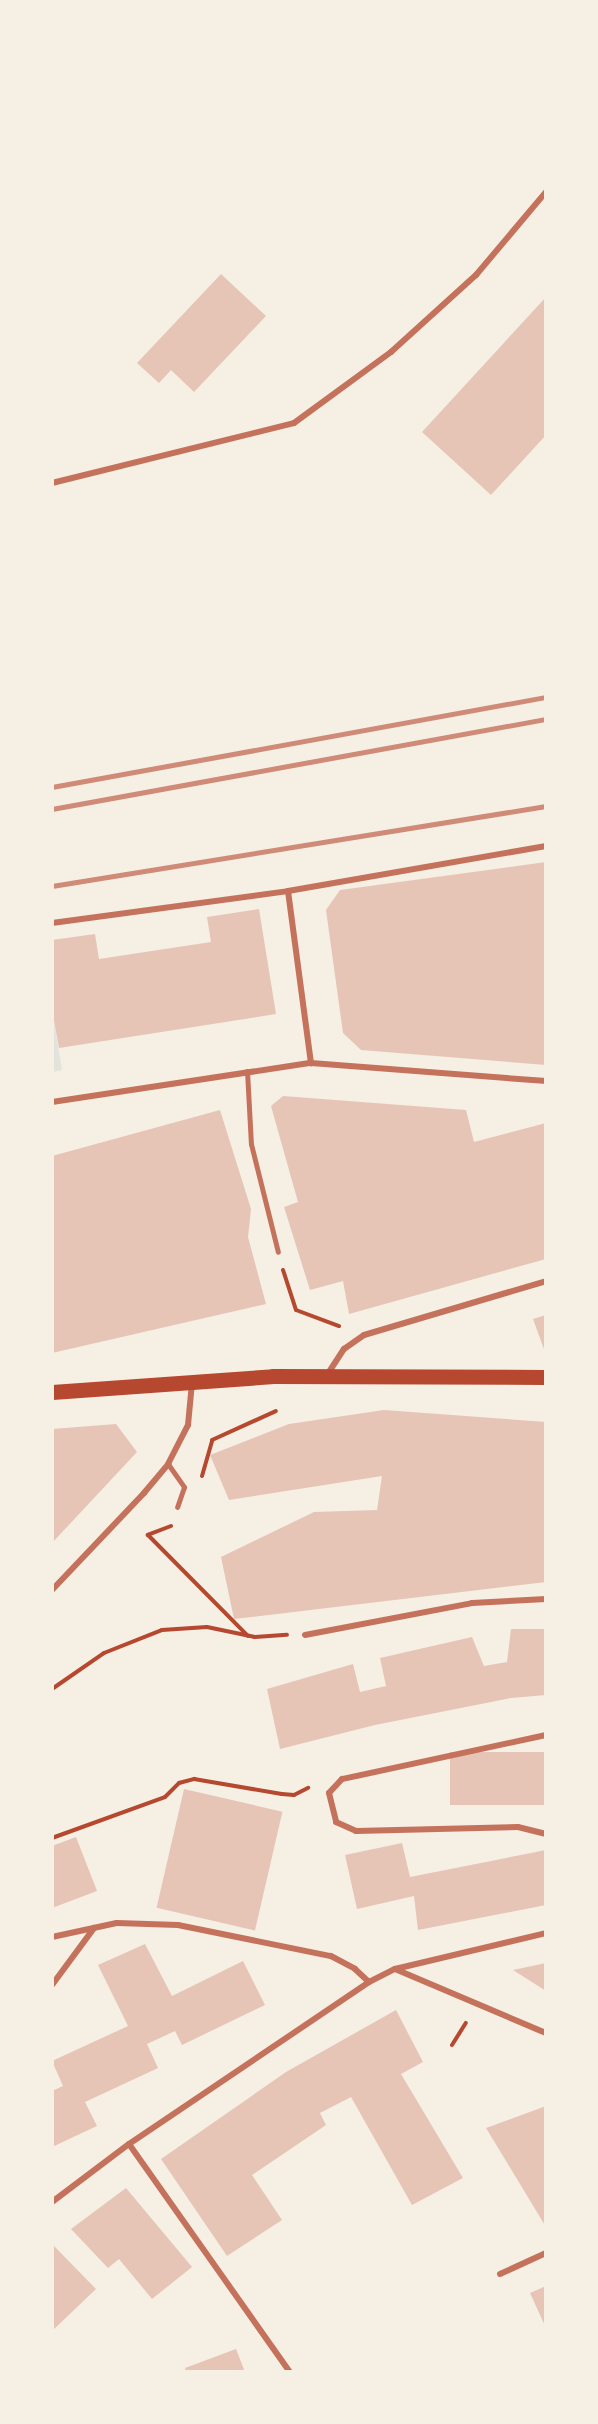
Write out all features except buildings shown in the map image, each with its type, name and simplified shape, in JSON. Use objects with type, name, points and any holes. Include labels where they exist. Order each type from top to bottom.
[{"type":"main road","points":[[52,1392],[192,1381],[327,1375],[546,1377]]},
{"type":"street","points":[[52,483],[294,423],[391,352],[476,275],[546,192]]},
{"type":"street","points":[[52,923],[288,891],[546,846]]},
{"type":"street","points":[[288,891],[311,1063]]},
{"type":"street","points":[[52,1102],[311,1063],[546,1081]]},
{"type":"street","points":[[247,1071],[251,1144],[278,1252]]},
{"type":"street","points":[[327,1375],[344,1349],[364,1335],[546,1281]]},
{"type":"street","points":[[52,1590],[144,1493],[168,1464],[188,1425],[192,1381]]},
{"type":"street","points":[[168,1464],[184,1487],[177,1507]]},
{"type":"street","points":[[305,1635],[472,1603],[546,1599]]},
{"type":"street","points":[[546,1734],[342,1779],[329,1793],[336,1822],[356,1831],[518,1827],[546,1834]]},
{"type":"street","points":[[52,1937],[117,1923],[190,1928],[331,1956],[355,1969],[369,1982]]},
{"type":"street","points":[[52,1985],[95,1928]]},
{"type":"street","points":[[52,2202],[129,2144],[369,1982],[395,1969],[546,1933]]},
{"type":"street","points":[[395,1969],[546,2033]]},
{"type":"street","points":[[129,2144],[290,2372]]},
{"type":"street","points":[[500,2274],[546,2253]]},
{"type":"path","points":[[288,1287],[296,1310],[364,1335]]},
{"type":"path","points":[[200,1485],[212,1440],[276,1411]]},
{"type":"path","points":[[148,1535],[248,1636]]},
{"type":"path","points":[[52,1689],[104,1653],[162,1630],[180,1626],[207,1627],[248,1636],[305,1635]]},
{"type":"path","points":[[52,1838],[165,1797],[179,1783],[194,1779],[294,1795],[314,1784]]},
{"type":"shaded area","points":[[52,1010],[62,1070],[53,1072],[52,1072]]},
{"type":"railway","points":[[52,787],[546,697]]},
{"type":"railway","points":[[52,809],[546,719]]},
{"type":"railway","points":[[52,886],[546,806]]}]
